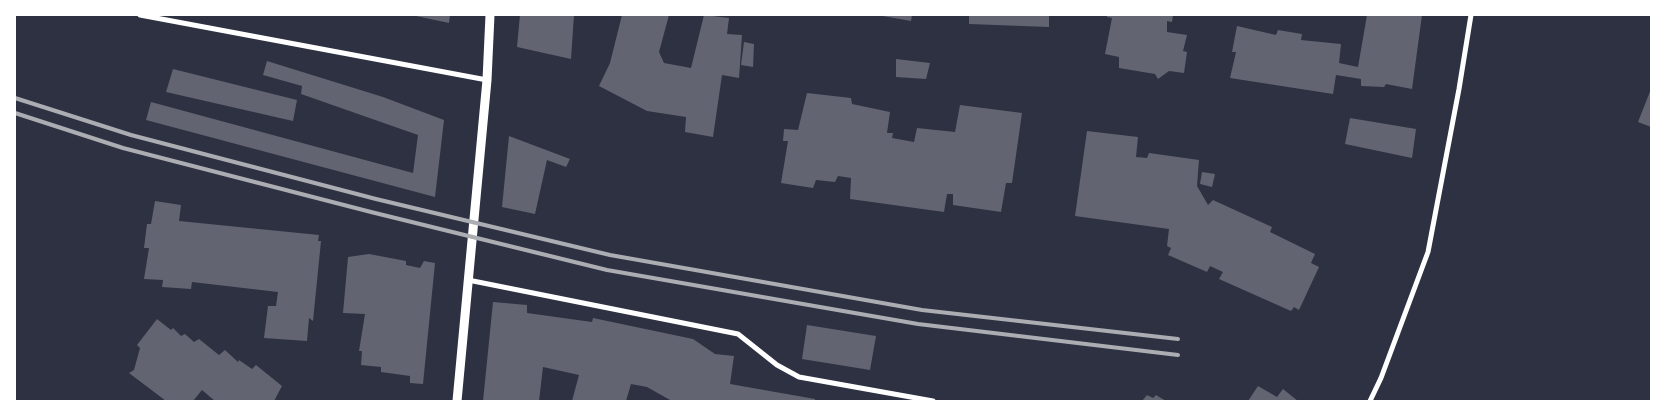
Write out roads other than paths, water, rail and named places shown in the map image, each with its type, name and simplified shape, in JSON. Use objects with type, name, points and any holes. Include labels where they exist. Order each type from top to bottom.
[{"type":"street","points":[[140,15],[486,80]]},
{"type":"street","points":[[457,401],[486,80],[490,15]]},
{"type":"street","points":[[1370,401],[1381,378],[1428,252],[1471,15]]},
{"type":"street","points":[[468,280],[738,334],[777,365],[799,377],[933,401]]},
{"type":"railway","points":[[15,98],[131,135],[376,199],[610,255],[922,310],[1178,339]]},
{"type":"railway","points":[[15,113],[123,148],[607,270],[918,324],[1178,355]]}]
